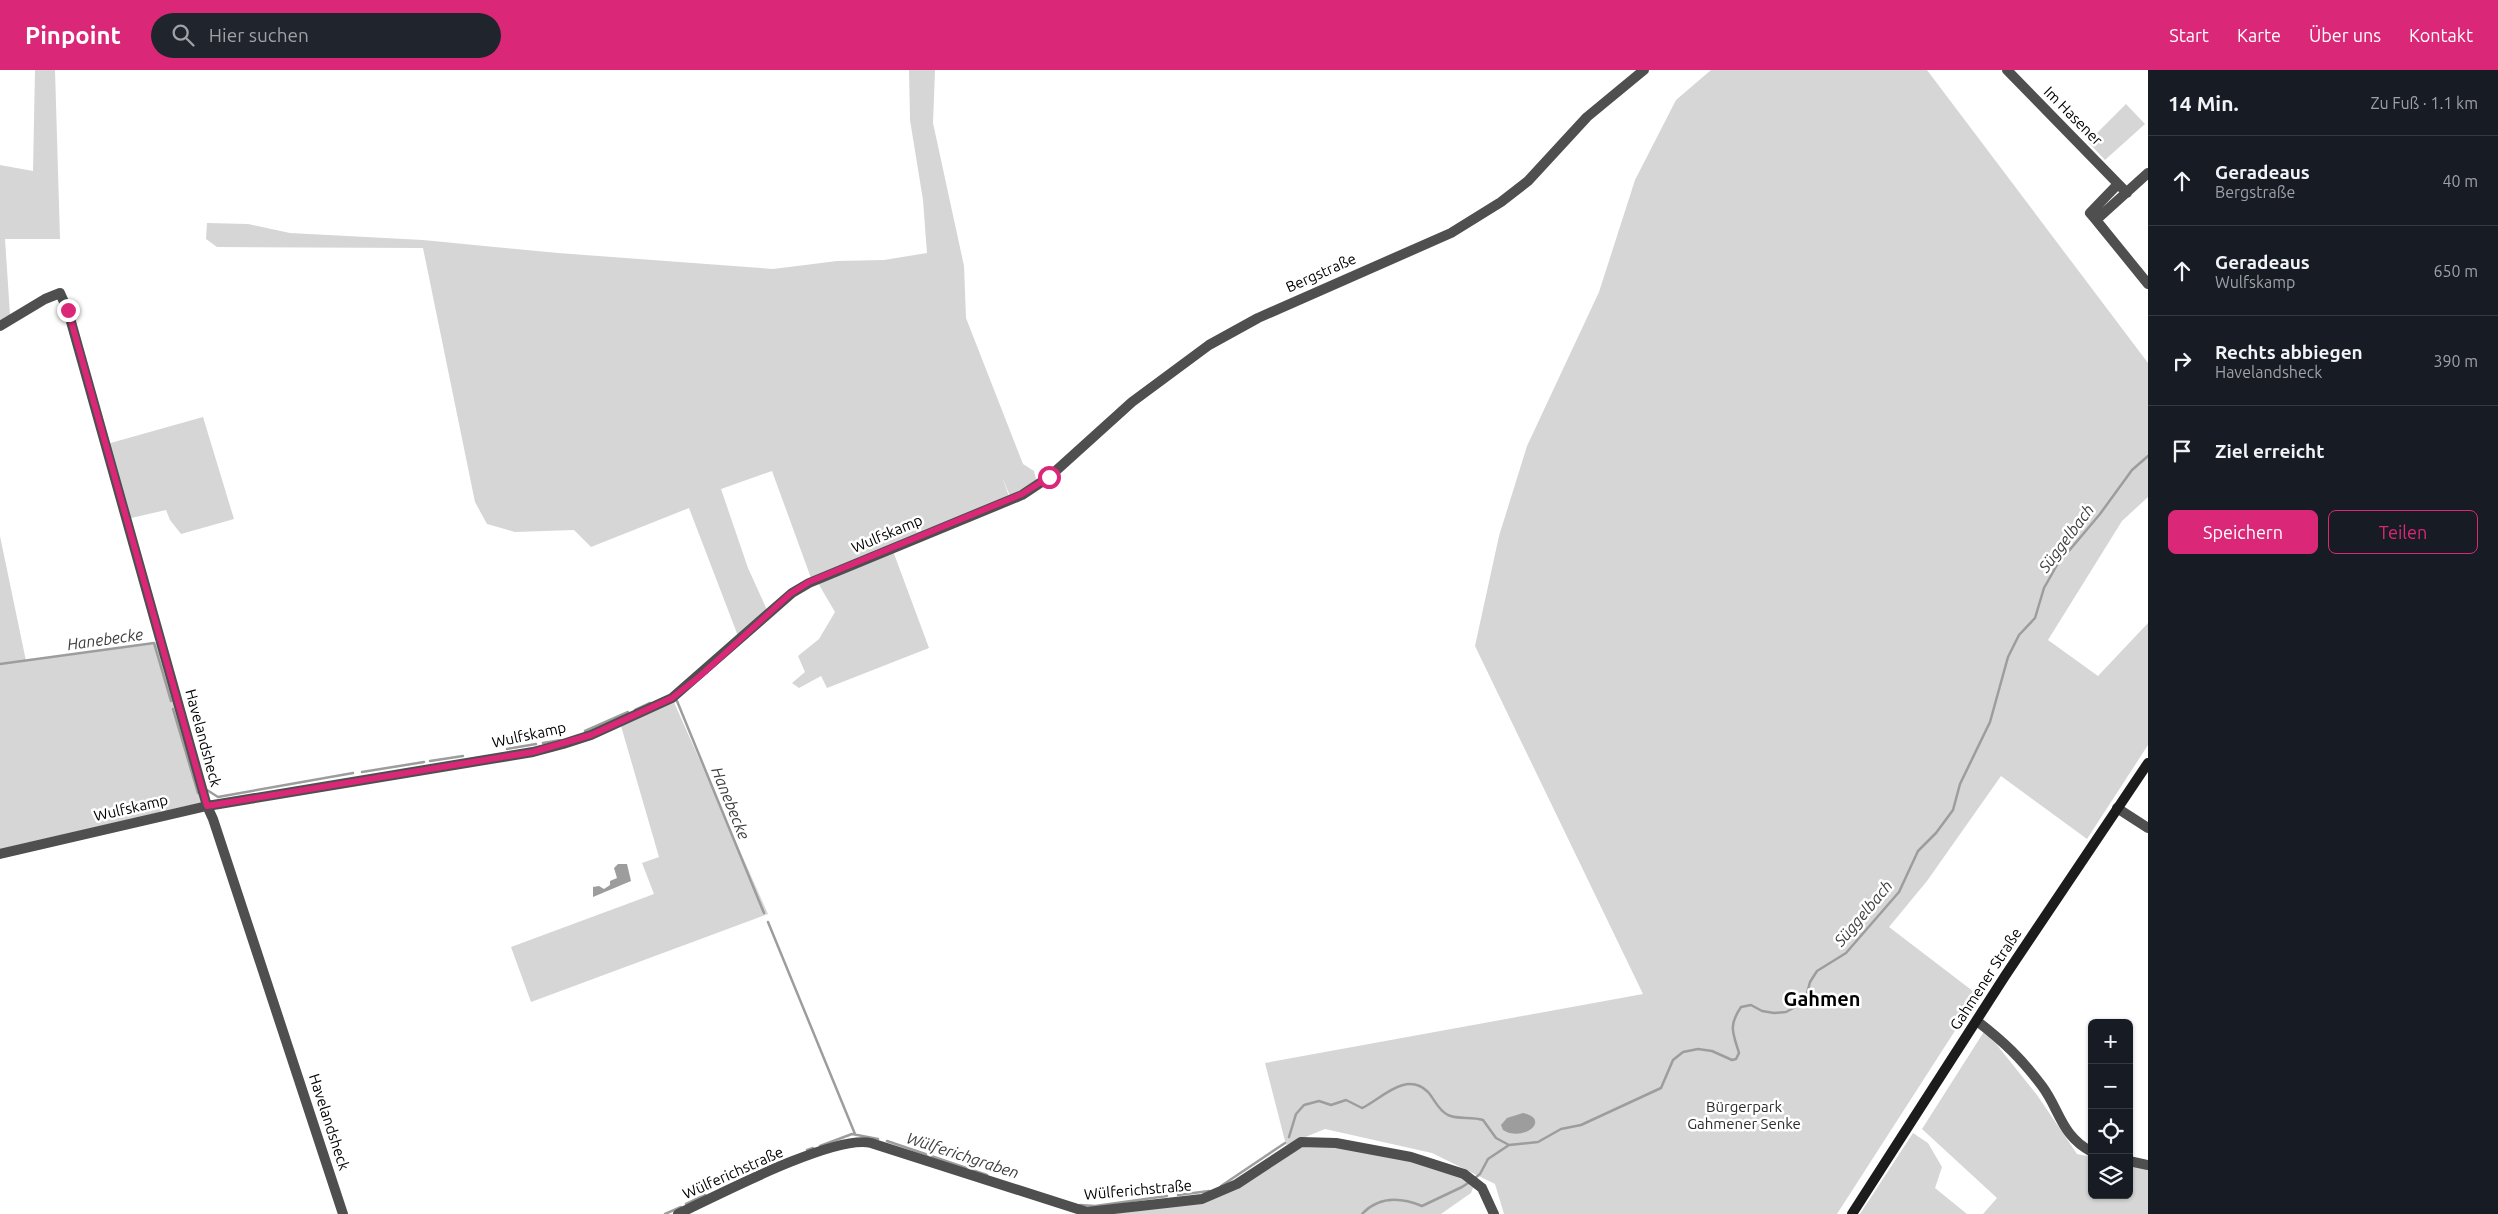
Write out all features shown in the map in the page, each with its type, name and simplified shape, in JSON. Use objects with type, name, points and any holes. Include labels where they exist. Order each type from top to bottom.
[{"type":"main road","name":"Gahmener Straße","points":[[1852,1214],[1977,1020],[2148,763]]},
{"type":"street","name":"Bergstraße","points":[[1006,501],[1022,494],[1049,477],[1132,402],[1209,345],[1258,318],[1451,233],[1501,202],[1528,181],[1586,118],[1644,70]]},
{"type":"street","name":"Im Hasener","points":[[2007,70],[2127,193]]},
{"type":"street","points":[[2096,220],[2148,173]]},
{"type":"street","points":[[2118,184],[2090,213],[2148,284]]},
{"type":"street","name":"Havelandsheck","points":[[0,326],[45,299],[60,293],[68,310],[207,806],[213,819],[343,1214]]},
{"type":"street","name":"Wulfskamp","points":[[0,854],[207,806],[533,752],[591,735],[672,698],[700,676],[790,594],[809,582],[1006,501]]},
{"type":"street","points":[[2117,808],[2148,828]]},
{"type":"street","points":[[1977,1020],[2010,1046],[2044,1088],[2061,1123],[2078,1145],[2088,1150]]},
{"type":"street","name":"Wülferichstraße","points":[[678,1214],[782,1166],[831,1147],[853,1142],[871,1143],[1087,1212],[1202,1199],[1237,1184],[1301,1142],[1313,1141],[1375,1149],[1437,1164],[1464,1174],[1477,1182],[1485,1193],[1494,1214]]},
{"type":"street","points":[[2133,1162],[2148,1165]]},
{"type":"green space","points":[[35,70],[55,70],[60,239],[5,239],[10,315],[0,321],[0,165],[33,171]]},
{"type":"green space","points":[[909,70],[935,70],[933,123],[964,266],[966,318],[1023,464],[1034,471],[1037,483],[1010,496],[1002,477],[1009,496],[811,578],[772,471],[721,489],[748,568],[767,610],[738,636],[689,508],[591,547],[574,530],[515,532],[487,524],[475,502],[423,248],[217,247],[206,239],[207,223],[248,224],[290,233],[423,240],[558,253],[773,269],[837,261],[884,260],[927,253],[923,200],[910,120]]},
{"type":"green space","name":"Bürgerpark Gahmener Senke","points":[[1711,70],[1927,70],[2148,363],[2148,497],[2122,521],[2048,640],[2098,676],[2148,623],[2148,745],[2087,839],[2001,776],[1927,881],[1889,927],[1978,995],[1837,1214],[1504,1214],[1495,1184],[1432,1153],[1325,1129],[1286,1145],[1265,1063],[1643,994],[1475,646],[1499,536],[1527,446],[1599,292],[1635,180],[1676,100]]},
{"type":"green space","points":[[2126,104],[2145,124],[2105,160],[2088,142]]},
{"type":"green space","points":[[203,417],[234,519],[181,534],[170,520],[166,510],[127,519],[107,444]]},
{"type":"green space","points":[[0,536],[26,661],[161,642],[203,802],[0,850]]},
{"type":"green space","points":[[893,551],[929,648],[827,688],[821,676],[799,688],[792,683],[805,672],[798,656],[819,639],[835,612],[818,583]]},
{"type":"green space","points":[[673,700],[768,914],[531,1002],[511,947],[654,894],[642,863],[659,857],[621,726]]},
{"type":"green space","points":[[1985,1030],[2037,1095],[2077,1154],[2088,1156],[2088,1199],[2133,1199],[2133,1166],[2148,1169],[2148,1214],[1983,1214],[1997,1198],[1922,1129]]},
{"type":"green space","points":[[1913,1133],[1928,1143],[1942,1167],[1935,1188],[1967,1214],[1860,1214]]},
{"type":"green space","points":[[1316,1140],[1375,1150],[1463,1176],[1474,1185],[1471,1193],[1441,1214],[1094,1214],[1202,1200]]},
{"type":"shaded area","points":[[618,864],[627,864],[631,881],[593,897],[593,887],[599,886],[604,889],[610,885],[610,881],[617,878],[614,868]]},
{"type":"shaded area","points":[[1523,1113],[1535,1120],[1535,1124],[1531,1129],[1519,1134],[1503,1130],[1501,1125],[1507,1118]]},
{"type":"waterway","name":"Süggelbach","points":[[1475,1178],[1480,1174],[1488,1159],[1509,1145],[1538,1142],[1561,1129],[1581,1125],[1661,1088],[1673,1060],[1683,1052],[1698,1049],[1712,1051],[1732,1060],[1736,1059],[1739,1053],[1733,1025],[1734,1019],[1741,1007],[1751,1005],[1762,1011],[1774,1013],[1786,1012],[1799,1005],[1806,997],[1810,982],[1817,971],[1846,953],[1899,892],[1918,851],[1936,833],[1953,810],[1960,784],[1990,722],[2008,657],[2019,635],[2035,618],[2044,588],[2057,565],[2100,514],[2132,470],[2148,456]]},
{"type":"waterway","name":"Hanebecke","points":[[0,664],[154,643],[171,701]]},
{"type":"waterway","name":"Hanebecke","points":[[677,701],[764,913]]},
{"type":"waterway","name":"Hanebecke","points":[[635,710],[650,703]]},
{"type":"waterway","name":"Hanebecke","points":[[173,709],[198,793]]},
{"type":"waterway","name":"Hanebecke","points":[[585,731],[628,712]]},
{"type":"waterway","name":"Hanebecke","points":[[543,743],[561,740]]},
{"type":"waterway","name":"Hanebecke","points":[[507,749],[536,744]]},
{"type":"waterway","name":"Hanebecke","points":[[430,761],[463,756]]},
{"type":"waterway","name":"Hanebecke","points":[[362,772],[424,762]]},
{"type":"waterway","name":"Hanebecke","points":[[207,790],[218,797],[353,773]]},
{"type":"waterway","name":"Hanebecke","points":[[768,922],[855,1134]]},
{"type":"waterway","name":"Wülferichgraben","points":[[1289,1137],[1296,1114],[1304,1105],[1319,1101],[1331,1105],[1346,1100],[1362,1108],[1402,1085],[1411,1084],[1420,1086],[1428,1092],[1439,1108],[1448,1115],[1483,1120],[1496,1138],[1509,1145]]},
{"type":"waterway","name":"Wülferichgraben","points":[[820,1146],[852,1134],[878,1139]]},
{"type":"waterway","name":"Wülferichgraben","points":[[887,1141],[987,1175]]},
{"type":"waterway","name":"Wülferichgraben","points":[[1221,1186],[1285,1143]]},
{"type":"waterway","name":"Wülferichgraben","points":[[807,1150],[813,1148]]},
{"type":"waterway","name":"Süggelbach","points":[[1362,1214],[1375,1204],[1390,1200],[1406,1201],[1422,1206],[1471,1181]]},
{"type":"waterway","name":"Wülferichgraben","points":[[1178,1195],[1209,1191]]},
{"type":"waterway","name":"Wülferichgraben","points":[[686,1204],[705,1195]]},
{"type":"waterway","name":"Wülferichgraben","points":[[1080,1205],[1095,1206],[1167,1196]]},
{"type":"waterway","name":"Wülferichgraben","points":[[665,1214],[681,1207]]},
{"type":"district","name":"Gahmen","points":[[1822,999]]},
{"type":"route","points":[[68,310],[207,806],[341,782],[533,752],[591,735],[654,708],[672,698],[700,676],[790,594],[809,582],[1022,494],[1049,477]]}]
